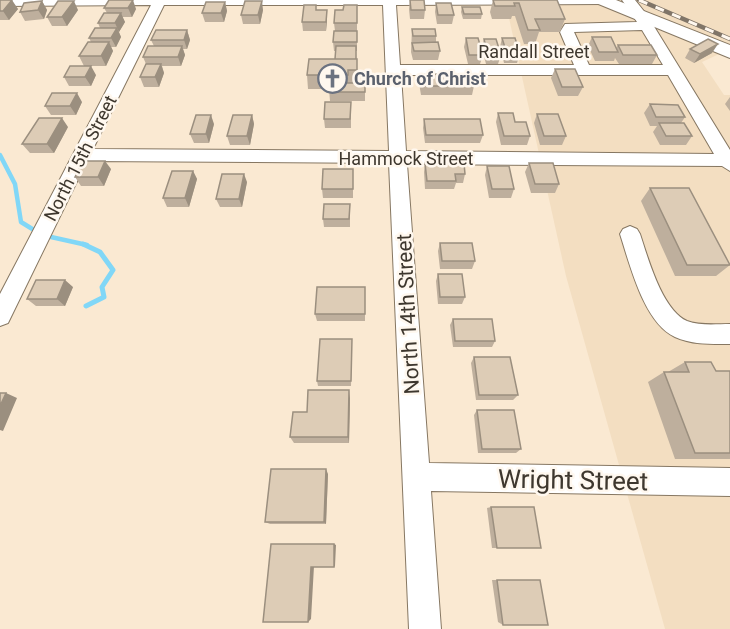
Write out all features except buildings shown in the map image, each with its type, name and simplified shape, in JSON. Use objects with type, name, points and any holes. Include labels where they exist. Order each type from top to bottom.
[{"type":"main road","points":[[603,0],[730,52]]},
{"type":"street","points":[[0,2],[390,0],[562,14],[635,13]]},
{"type":"street","name":"North 14th Street","points":[[390,0],[425,629]]},
{"type":"street","points":[[562,14],[603,0]]},
{"type":"street","name":"North 15th Street","points":[[0,316],[159,1]]},
{"type":"street","points":[[562,14],[635,13]]},
{"type":"street","points":[[635,13],[729,161]]},
{"type":"street","points":[[562,14],[582,66]]},
{"type":"street","name":"Randall Street","points":[[395,70],[545,70],[582,66],[673,70]]},
{"type":"street","name":"Hammock Street","points":[[81,155],[729,161]]},
{"type":"street","points":[[630,234],[650,288],[670,323],[682,330],[703,334],[730,334]]},
{"type":"street","name":"Wright Street","points":[[416,477],[730,482]]},
{"type":"shaded area","points":[[505,0],[730,0],[730,49],[702,62],[724,95],[730,95],[730,629],[665,629],[566,276]]},
{"type":"waterway","points":[[0,155],[15,184],[21,222],[42,235],[83,244]]},
{"type":"waterway","points":[[83,244],[100,252],[113,270],[102,287],[104,297],[86,306]]},
{"type":"railway","points":[[639,0],[730,39]]},
{"type":"place","name":"Church of Christ","points":[[333,78]]}]
